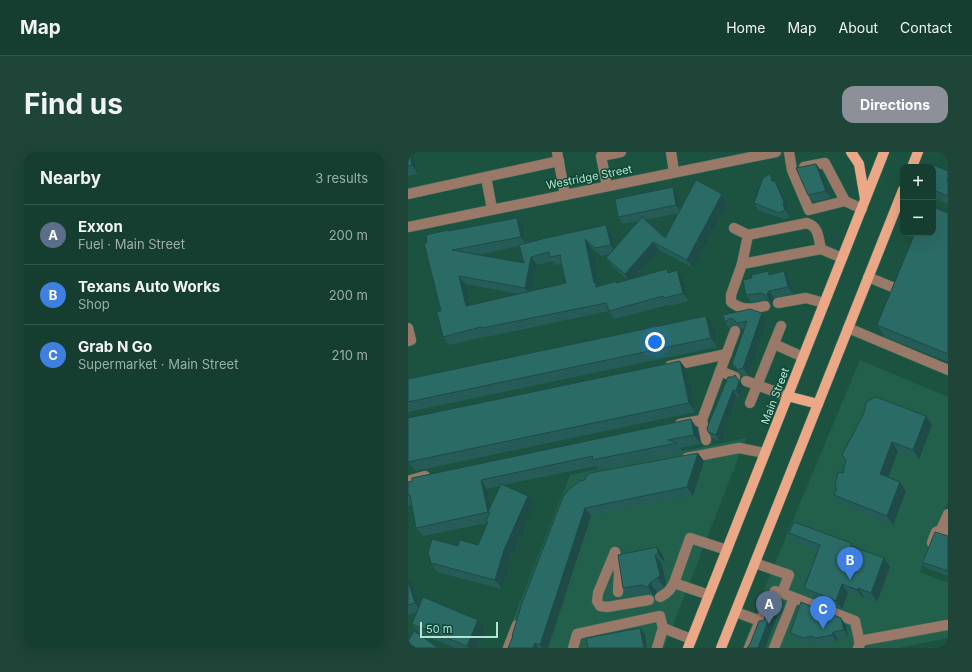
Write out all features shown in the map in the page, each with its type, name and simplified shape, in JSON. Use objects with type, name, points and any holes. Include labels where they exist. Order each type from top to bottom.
[{"type":"main road","points":[[851,152],[859,164],[864,204]]},
{"type":"main road","name":"Main Street","points":[[690,643],[884,152]]},
{"type":"main road","points":[[913,164],[916,153]]},
{"type":"main road","points":[[721,648],[900,197]]},
{"type":"main road","points":[[787,396],[818,404]]},
{"type":"main road","points":[[726,637],[729,648]]},
{"type":"street","points":[[607,186],[601,156],[621,152]]},
{"type":"street","points":[[671,152],[674,172]]},
{"type":"street","name":"Westridge Street","points":[[408,227],[773,152]]},
{"type":"street","points":[[789,152],[792,170],[810,210],[845,201],[864,204]]},
{"type":"street","points":[[408,194],[486,177],[558,156],[565,195]]},
{"type":"street","points":[[792,170],[826,163],[845,201]]},
{"type":"street","points":[[486,177],[492,209]]},
{"type":"street","points":[[734,228],[748,234],[807,223],[812,224],[816,228],[821,249]]},
{"type":"street","points":[[748,234],[742,264],[731,295],[731,302],[742,308],[750,309],[765,306]]},
{"type":"street","points":[[742,264],[821,249],[842,258]]},
{"type":"street","points":[[868,277],[897,289]]},
{"type":"street","points":[[778,303],[806,298],[824,303]]},
{"type":"street","points":[[750,403],[781,326]]},
{"type":"street","points":[[408,328],[410,340],[408,341]]},
{"type":"street","points":[[848,328],[948,370]]},
{"type":"street","points":[[706,440],[702,420],[735,331]]},
{"type":"street","points":[[774,344],[803,356]]},
{"type":"street","points":[[657,368],[727,354]]},
{"type":"street","points":[[720,371],[734,377]]},
{"type":"street","points":[[746,381],[787,396]]},
{"type":"street","points":[[671,426],[702,420]]},
{"type":"street","points":[[677,460],[739,448],[765,453]]},
{"type":"street","points":[[408,481],[417,477],[432,474]]},
{"type":"street","points":[[928,551],[936,532],[945,532],[948,514]]},
{"type":"street","points":[[660,597],[668,594],[690,538],[727,550]]},
{"type":"street","points":[[618,592],[619,573],[615,552],[598,593],[597,602],[600,606],[607,607],[649,600]]},
{"type":"street","points":[[755,563],[789,575],[782,592]]},
{"type":"street","points":[[674,582],[709,595]]},
{"type":"street","points":[[767,639],[770,624],[775,612],[775,591],[782,592],[855,621],[859,644],[947,625]]},
{"type":"street","points":[[767,639],[770,624],[775,612],[794,598]]},
{"type":"street","points":[[736,612],[770,624]]},
{"type":"street","points":[[575,645],[577,634],[660,616],[663,628],[657,648]]},
{"type":"street","points":[[508,648],[519,619]]},
{"type":"street","points":[[663,628],[690,643]]},
{"type":"street","points":[[751,647],[767,639]]},
{"type":"shaded area","points":[[860,360],[948,397],[948,501],[920,572],[948,583],[948,638],[898,648],[743,648],[768,580]]},
{"type":"shaded area","points":[[746,438],[664,648],[502,648],[570,475]]},
{"type":"building","points":[[408,152],[412,165],[408,166]]},
{"type":"building","points":[[816,164],[826,191],[808,195],[796,168]]},
{"type":"building","points":[[936,166],[948,171],[948,196],[936,191]]},
{"type":"building","points":[[770,174],[772,181],[775,181],[784,202],[783,204],[785,210],[779,213],[754,203],[763,178]]},
{"type":"building","points":[[696,180],[722,194],[687,260],[653,242],[625,274],[606,258],[642,217],[665,238]]},
{"type":"building","points":[[673,187],[676,205],[618,217],[615,199]]},
{"type":"building","points":[[936,208],[948,213],[948,354],[877,325],[914,236],[936,236]]},
{"type":"building","points":[[517,218],[521,237],[452,250],[524,263],[519,245],[606,225],[611,245],[595,248],[585,239],[596,287],[667,269],[668,273],[677,270],[683,293],[664,298],[663,296],[609,311],[606,303],[481,327],[443,337],[437,312],[441,311],[424,243],[427,243],[426,235]],"holes":[[[549,252],[550,257],[561,255],[560,258],[566,283],[466,306],[459,276],[525,288],[531,257]]]},
{"type":"building","points":[[768,271],[769,275],[784,271],[788,287],[769,291],[767,294],[768,299],[766,300],[765,295],[762,293],[746,295],[743,280],[752,278],[751,275]]},
{"type":"building","points":[[750,309],[762,313],[743,368],[737,370],[732,364],[747,321],[737,323],[730,318],[725,322],[723,315]]},
{"type":"building","points":[[706,316],[711,338],[408,402],[408,379]]},
{"type":"building","points":[[680,361],[689,403],[408,462],[408,418]]},
{"type":"building","points":[[735,375],[739,381],[736,391],[733,390],[716,435],[708,432],[707,428],[728,377]]},
{"type":"building","points":[[876,397],[926,416],[913,450],[892,442],[880,474],[900,482],[887,516],[834,495],[837,489],[835,486],[838,472],[843,473],[846,460],[842,455],[864,413],[866,402]]},
{"type":"building","points":[[691,419],[694,435],[668,440],[677,443],[592,460],[593,456],[481,480],[488,512],[416,528],[410,495],[408,495],[408,482],[412,481],[412,478]]},
{"type":"building","points":[[698,453],[687,487],[585,508],[540,645],[535,643],[533,648],[508,648],[513,636],[522,603],[563,497],[568,490],[580,481],[585,480],[586,476],[590,473]]},
{"type":"building","points":[[501,484],[528,496],[504,550],[495,580],[431,563],[428,553],[432,539],[458,546],[460,540],[478,545],[488,522],[486,521],[490,512],[488,512]]},
{"type":"building","points":[[794,522],[851,543],[851,546],[884,558],[871,593],[858,588],[857,590],[842,584],[836,601],[804,588],[820,545],[789,533]]},
{"type":"building","points":[[935,532],[948,536],[948,571],[922,562]]},
{"type":"building","points":[[657,547],[658,554],[655,555],[660,575],[650,583],[648,587],[642,585],[623,588],[618,555]]},
{"type":"building","points":[[408,581],[415,603],[408,605]]},
{"type":"building","points":[[772,595],[777,597],[758,648],[747,648],[759,621],[764,620],[764,611]]},
{"type":"building","points":[[423,597],[478,620],[467,646],[412,624]]},
{"type":"building","points":[[801,602],[841,618],[844,630],[833,632],[832,635],[816,638],[811,636],[804,638],[790,633]]},
{"type":"building","points":[[640,628],[644,648],[588,648],[586,638]]},
{"type":"building","points":[[414,631],[438,648],[408,648],[408,641]]},
{"type":"place","name":"Texans Auto Works","points":[[850,580]]},
{"type":"place","name":"Exxon","points":[[769,624]]},
{"type":"place","name":"Grab N Go","points":[[823,629]]}]
